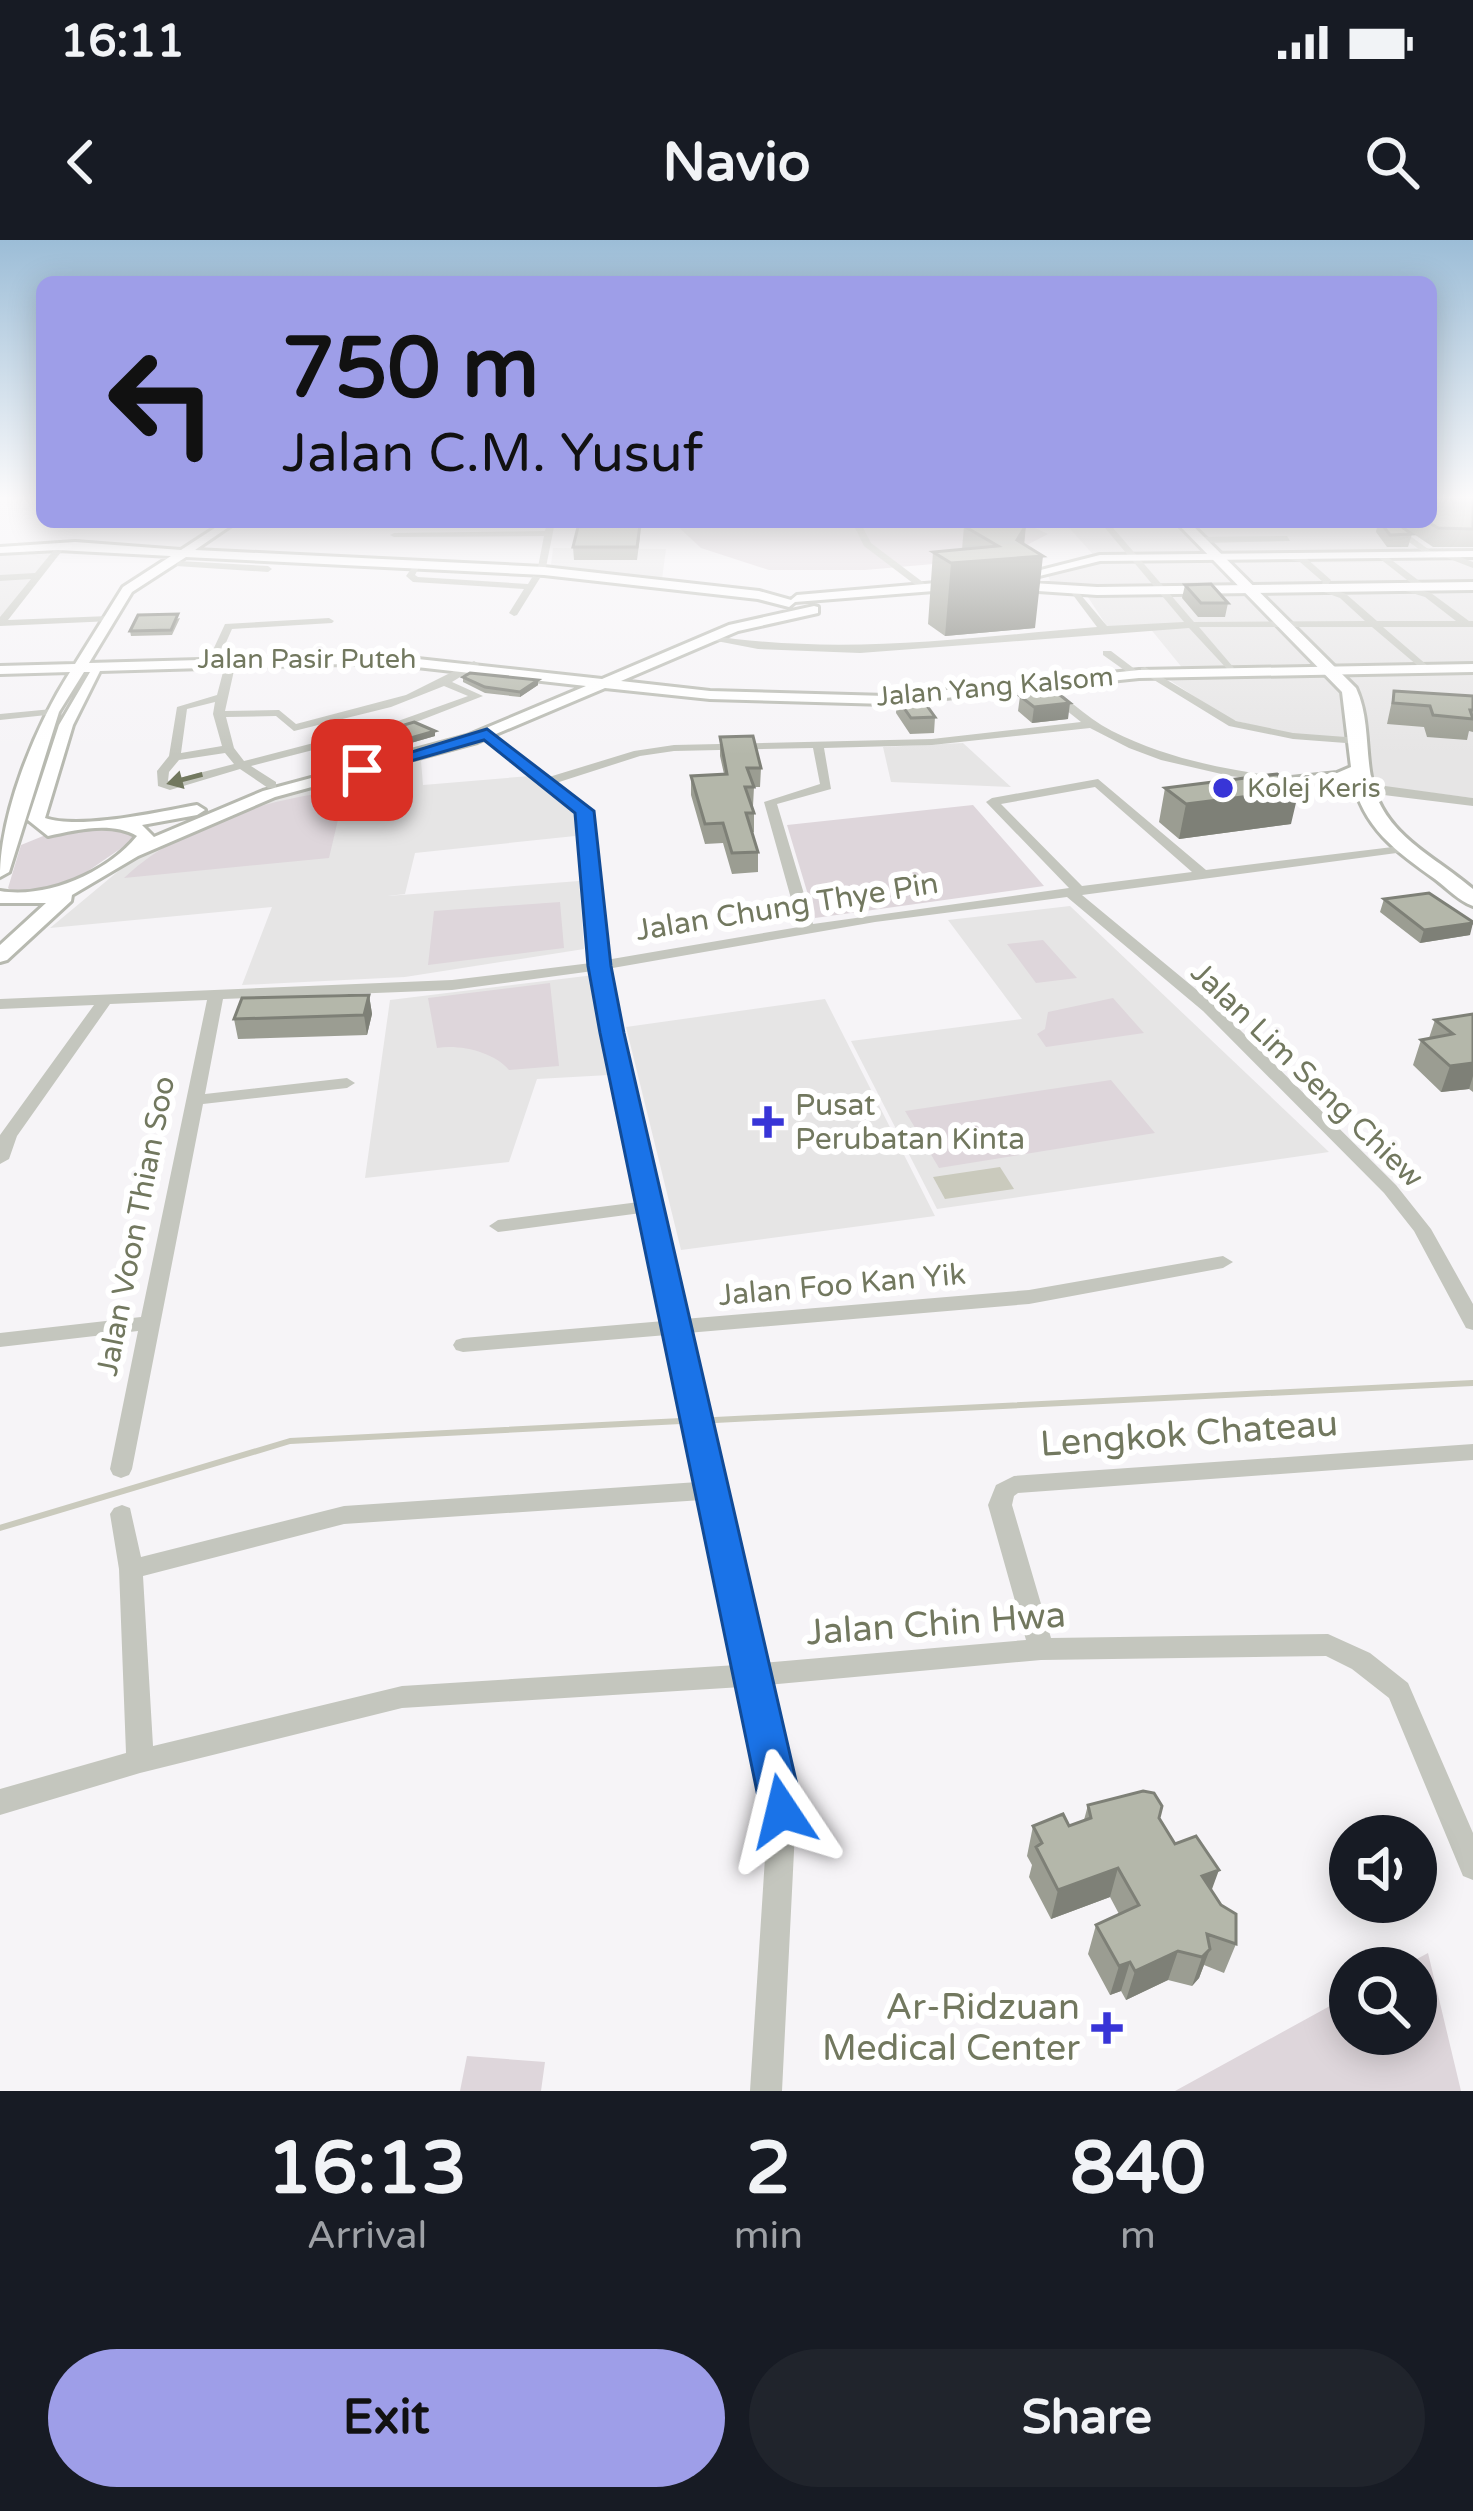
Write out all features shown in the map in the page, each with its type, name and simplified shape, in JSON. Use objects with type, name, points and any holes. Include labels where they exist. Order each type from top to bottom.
[{"type":"highway","points":[[1241,581],[1352,695],[1372,814],[1404,848],[1470,894]]},
{"type":"highway","points":[[1297,782],[1341,778],[1363,782]]},
{"type":"main road","points":[[59,828],[36,820],[66,725],[109,619],[127,590],[142,581]]},
{"type":"main road","points":[[2,860],[52,712],[92,664],[140,591],[153,581]]},
{"type":"main road","points":[[2,860],[25,837],[203,808],[272,785],[441,742],[706,638],[817,603],[925,588],[966,587],[817,603],[789,603],[736,591],[642,581]]},
{"type":"main road","points":[[665,581],[817,603]]},
{"type":"main road","points":[[1005,581],[999,583],[1076,591],[1321,588],[1348,592],[1473,586]]},
{"type":"main road","points":[[1063,581],[1096,591]]},
{"type":"main road","points":[[132,852],[269,794],[487,734],[692,637],[789,603]]},
{"type":"main road","name":"Jalan Pasir Puteh","points":[[128,663],[383,655],[602,681]]},
{"type":"main road","points":[[0,668],[128,663]]},
{"type":"main road","points":[[57,665],[128,663]]},
{"type":"main road","name":"Jalan Pasir Puteh","points":[[472,666],[557,680],[602,681]]},
{"type":"main road","points":[[1327,668],[1473,666]]},
{"type":"main road","name":"Jalan Yang Kalsom","points":[[602,681],[730,697],[914,699],[1142,671],[1327,668]]},
{"type":"main road","name":"Jalan Yang Kalsom","points":[[1142,671],[1327,668]]},
{"type":"main road","points":[[541,703],[562,689],[557,680]]},
{"type":"main road","points":[[0,823],[19,808]]},
{"type":"main road","points":[[0,956],[70,892],[145,841],[144,831],[116,824]]},
{"type":"main road","points":[[0,897],[40,900],[70,892]]},
{"type":"street","points":[[0,623],[33,581]]},
{"type":"street","points":[[442,581],[529,586]]},
{"type":"street","points":[[526,581],[529,586]]},
{"type":"street","points":[[514,613],[532,581]]},
{"type":"street","points":[[916,581],[925,588]]},
{"type":"street","points":[[1155,581],[1228,668]]},
{"type":"street","points":[[1321,588],[1327,581]]},
{"type":"street","points":[[1418,581],[1471,626]]},
{"type":"street","points":[[1076,591],[1103,629]]},
{"type":"street","points":[[1348,592],[1422,666]]},
{"type":"street","points":[[0,623],[109,619]]},
{"type":"street","points":[[213,660],[228,626],[328,621]]},
{"type":"street","points":[[706,638],[770,649],[860,652],[1103,629],[1471,626]]},
{"type":"street","points":[[1107,653],[1233,724],[1293,736],[1359,741]]},
{"type":"street","points":[[231,659],[219,714],[227,749],[272,785]]},
{"type":"street","points":[[293,728],[446,683],[472,666]]},
{"type":"street","points":[[220,698],[182,707],[176,757],[160,778],[170,786],[240,764],[370,734],[478,696],[446,683]]},
{"type":"street","points":[[1038,683],[1092,724],[1153,754],[1297,782]]},
{"type":"street","points":[[219,714],[364,710]]},
{"type":"street","points":[[0,717],[52,712]]},
{"type":"street","points":[[279,712],[312,747]]},
{"type":"street","points":[[547,782],[659,749],[932,742],[1092,724]]},
{"type":"street","points":[[487,734],[584,811],[599,966],[782,1811],[766,2091]]},
{"type":"street","points":[[807,928],[770,802],[827,786],[818,745]]},
{"type":"street","points":[[176,757],[227,749]]},
{"type":"street","points":[[1258,793],[1259,777]]},
{"type":"street","points":[[1363,782],[1473,802]]},
{"type":"street","name":"Jalan Lim Seng Chiew","points":[[1134,815],[1098,783],[1022,793],[991,803],[1075,891],[1209,1008],[1390,1189],[1422,1229],[1473,1323]]},
{"type":"street","points":[[1134,815],[1162,810]]},
{"type":"street","points":[[1134,815],[1203,874]]},
{"type":"street","name":"Jalan Chung Thye Pin","points":[[0,1000],[419,988],[599,966],[807,928],[1404,848]]},
{"type":"street","name":"Jalan Voon Thian Soo","points":[[121,1469],[217,996]]},
{"type":"street","points":[[0,1159],[8,1136],[106,999]]},
{"type":"street","points":[[196,1100],[347,1083]]},
{"type":"street","points":[[498,1226],[651,1206]]},
{"type":"street","name":"Jalan Foo Kan Yik","points":[[463,1345],[1029,1297],[1223,1262]]},
{"type":"street","points":[[0,1340],[151,1323]]},
{"type":"street","name":"Lengkok Chateau","points":[[1041,1649],[1000,1504],[1004,1491],[1014,1485],[1473,1452]]},
{"type":"street","points":[[131,1569],[344,1515],[714,1490]]},
{"type":"street","points":[[122,1514],[131,1569],[140,1761]]},
{"type":"street","name":"Jalan Chin Hwa","points":[[0,1802],[140,1761],[402,1697],[754,1675],[1041,1649],[1328,1646],[1361,1661],[1399,1690],[1462,1812],[1473,1866]]},
{"type":"shaded area","points":[[0,581],[34,581],[0,624]]},
{"type":"shaded area","points":[[1051,581],[1473,581],[1473,798],[1370,785],[1359,739],[1286,734],[1229,719],[1157,672],[1184,670],[1149,627],[1108,628],[1084,591]]},
{"type":"shaded area","points":[[963,743],[1011,787],[891,782],[883,747]]},
{"type":"shaded area","points":[[421,761],[423,785],[530,776],[575,809],[575,836],[415,853],[405,894],[388,896],[579,881],[584,949],[405,977],[242,985],[272,907],[50,928],[140,853],[278,795]]},
{"type":"shaded area","points":[[345,790],[329,858],[124,878],[171,843],[227,817]]},
{"type":"shaded area","points":[[973,805],[1044,886],[815,918],[787,825]]},
{"type":"shaded area","points":[[114,827],[133,832],[136,838],[59,891],[13,893],[8,888],[21,845],[53,832]]},
{"type":"shaded area","points":[[560,902],[564,948],[428,965],[434,911]]},
{"type":"shaded area","points":[[1070,906],[1329,1152],[937,1209],[851,1041],[1022,1019],[948,920]]},
{"type":"shaded area","points":[[1043,940],[1077,978],[1036,983],[1007,944]]},
{"type":"shaded area","points":[[594,975],[609,1075],[537,1079],[509,1162],[365,1178],[390,1000]]},
{"type":"shaded area","points":[[550,983],[559,1066],[509,1070],[476,1051],[437,1048],[428,998]]},
{"type":"shaded area","points":[[1113,998],[1144,1033],[1046,1047],[1037,1034],[1045,1029],[1048,1012]]},
{"type":"shaded area","name":"Pusat Perubatan Kinta","points":[[825,999],[935,1216],[681,1250],[626,1027]]},
{"type":"shaded area","points":[[1111,1080],[1155,1133],[939,1168],[905,1111]]},
{"type":"shaded area","points":[[1000,1167],[1014,1189],[945,1199],[933,1177]]},
{"type":"shaded area","points":[[1437,1991],[1461,2091],[1175,2091],[1329,2007],[1329,2055],[1437,2055]]},
{"type":"shaded area","points":[[467,2056],[545,2062],[541,2091],[460,2091]]},
{"type":"building","points":[[1211,584],[1228,603],[1201,603],[1185,585]]},
{"type":"building","points":[[178,614],[171,630],[130,631],[138,615]]},
{"type":"building","points":[[470,673],[538,680],[520,692],[485,687],[463,677]]},
{"type":"building","points":[[1055,691],[1070,703],[1034,707],[1020,696]]},
{"type":"building","points":[[1394,691],[1473,696],[1473,719],[1433,715],[1430,706],[1393,703]]},
{"type":"building","points":[[920,696],[935,717],[911,718],[897,698]]},
{"type":"building","points":[[414,722],[435,731],[397,742],[384,731]]},
{"type":"building","points":[[753,736],[761,768],[747,768],[754,787],[745,787],[754,813],[746,813],[758,852],[732,853],[723,823],[705,824],[691,776],[727,774],[720,737]]},
{"type":"building","points":[[1277,774],[1299,790],[1186,804],[1165,788]]},
{"type":"building","points":[[1429,893],[1473,923],[1424,930],[1384,899]]},
{"type":"building","points":[[369,995],[364,1015],[234,1019],[242,998]]},
{"type":"building","points":[[1473,1014],[1473,1063],[1450,1066],[1421,1040],[1453,1034],[1435,1020]]},
{"type":"building","points":[[1143,1791],[1154,1793],[1162,1806],[1159,1818],[1175,1844],[1196,1836],[1219,1870],[1202,1876],[1221,1905],[1236,1914],[1236,1944],[1207,1934],[1210,1949],[1202,1957],[1178,1951],[1135,1971],[1130,1962],[1119,1966],[1096,1925],[1139,1905],[1118,1868],[1058,1890],[1036,1847],[1042,1843],[1033,1826],[1063,1814],[1069,1826],[1091,1818],[1088,1805]]},
{"type":"waterway","points":[[715,1420],[1473,1383]]},
{"type":"waterway","points":[[0,1528],[290,1441],[681,1421]]},
{"type":"place","name":"Kolej Keris","points":[[1223,788]]},
{"type":"place","name":"Pusat Perubatan Kinta","points":[[768,1122]]},
{"type":"place","name":"Ar-Ridzuan Medical Center","points":[[1107,2028]]},
{"type":"route","points":[[362,770],[487,734],[584,811],[599,966],[612,1033],[782,1811]]}]
